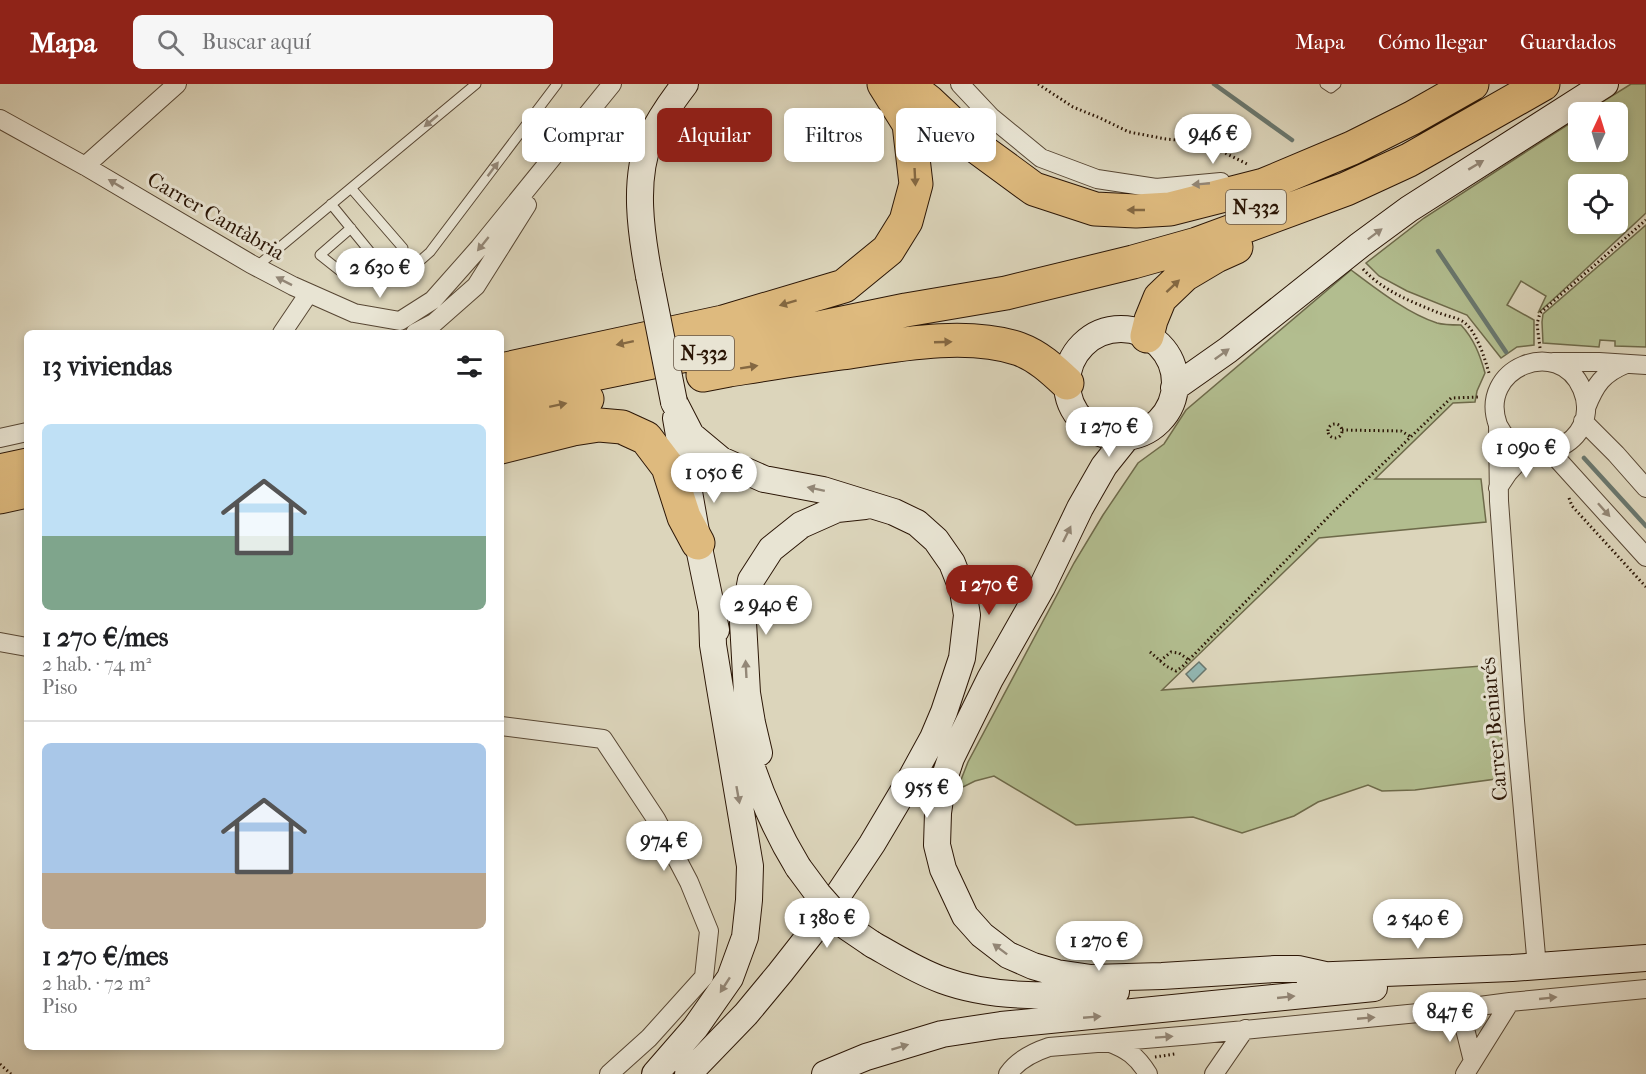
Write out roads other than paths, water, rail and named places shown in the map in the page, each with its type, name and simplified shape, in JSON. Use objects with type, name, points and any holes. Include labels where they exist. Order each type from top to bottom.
[{"type":"highway","points":[[504,369],[723,322],[844,286],[888,250],[906,221],[916,184],[909,124],[884,84]]},
{"type":"highway","points":[[906,84],[928,100],[978,148],[1034,189],[1095,209],[1136,211],[1170,209],[1264,184],[1362,143],[1472,84]]},
{"type":"highway","name":"N-332","points":[[906,310],[1116,253],[1245,212],[1396,145],[1505,84]]},
{"type":"highway","name":"N-332","points":[[504,392],[906,310],[1018,290],[1197,244],[1346,189],[1409,160],[1543,84]]},
{"type":"highway","points":[[1147,336],[1160,298],[1184,275],[1216,256],[1354,194],[1409,160]]},
{"type":"highway","points":[[504,416],[729,370],[891,345],[934,342],[972,341],[1018,349],[1038,358],[1067,383]]},
{"type":"highway","points":[[504,446],[599,425],[622,427],[646,438],[668,467],[684,517],[698,543]]},
{"type":"highway","points":[[0,471],[24,466]]},
{"type":"highway","points":[[0,496],[24,492]]},
{"type":"highway","points":[[0,520],[24,515]]},
{"type":"main road","points":[[685,84],[667,107],[650,140],[641,175],[640,205],[643,242],[698,543],[742,738],[768,809],[779,836],[798,867],[847,927],[913,968],[972,989],[1000,993],[1110,993],[1325,975],[1525,968],[1646,958]]},
{"type":"main road","points":[[1174,388],[1228,350],[1409,209],[1605,84]]},
{"type":"main road","points":[[1120,329],[1147,336],[1161,347],[1169,358],[1174,375],[1174,388],[1170,405],[1160,420],[1146,431],[1119,437],[1105,435],[1079,417],[1072,406],[1067,383],[1069,367],[1083,344],[1107,331],[1120,329]]},
{"type":"main road","points":[[674,402],[691,435],[721,460],[764,479],[823,490],[894,512],[917,523],[936,540],[952,563],[963,591],[967,615],[962,658],[933,738],[872,844],[820,922],[746,1014],[688,1074]]},
{"type":"main road","points":[[1128,436],[1104,466],[1080,508],[1042,587],[990,679],[951,758],[942,785],[938,813],[938,845],[943,869],[965,916],[982,935],[1008,955],[1057,973],[1091,978],[1298,969],[1325,975]]},
{"type":"main road","points":[[768,809],[767,790],[747,693],[743,622],[751,580],[771,549],[801,525],[837,509],[872,505]]},
{"type":"main road","points":[[655,1074],[696,1028],[730,978],[745,937],[750,866],[720,688],[712,613]]},
{"type":"main road","points":[[820,922],[849,895],[870,869],[990,679]]},
{"type":"main road","points":[[825,1074],[867,1057],[942,1034],[1001,1025],[1457,979],[1525,968]]},
{"type":"street","points":[[86,165],[177,84]]},
{"type":"street","name":"Carrer Cantàbria","points":[[593,108],[612,84]]},
{"type":"street","points":[[960,84],[991,117],[1041,158],[1097,179],[1156,188],[1224,182],[1302,158],[1420,102],[1472,84]]},
{"type":"street","name":"Carrer Cantàbria","points":[[0,119],[86,165],[256,267],[354,313],[400,321],[433,300],[479,249],[549,162]]},
{"type":"street","points":[[421,330],[434,323],[476,286],[553,162]]},
{"type":"street","points":[[284,330],[309,293]]},
{"type":"street","points":[[1626,364],[1599,380],[1579,431],[1563,446],[1550,451],[1528,451],[1508,439],[1498,425],[1495,402],[1503,381],[1521,366],[1544,356],[1572,361],[1646,365]]},
{"type":"street","points":[[1544,356],[1577,380],[1583,392],[1585,415],[1646,488]]},
{"type":"street","name":"Carrer Beniarés","points":[[1498,425],[1498,488],[1515,721],[1525,968]]},
{"type":"street","points":[[0,438],[24,433]]},
{"type":"street","points":[[1498,488],[1508,472],[1528,451]]},
{"type":"street","points":[[1550,451],[1646,557]]},
{"type":"street","points":[[0,642],[24,646]]},
{"type":"street","points":[[504,726],[603,739],[656,819],[689,882],[709,931],[704,977],[649,1038],[609,1074]]},
{"type":"street","points":[[1008,1074],[1036,1051],[1049,1047],[1449,1010],[1646,989]]},
{"type":"street","points":[[1469,1067],[1510,1002]]},
{"type":"street","points":[[1449,1010],[1464,1025],[1469,1067]]},
{"type":"street","points":[[1214,1074],[1245,1029]]},
{"type":"street","points":[[1106,1042],[1125,1048],[1143,1065],[1148,1074]]},
{"type":"lane","points":[[256,267],[476,84]]},
{"type":"lane","points":[[351,228],[320,255],[349,278],[421,260],[430,252],[556,84]]},
{"type":"lane","points":[[1325,84],[1331,88],[1336,84]]},
{"type":"lane","points":[[351,188],[403,248]]},
{"type":"lane","points":[[331,204],[384,269]]},
{"type":"water","points":[[1199,662],[1206,669],[1193,682],[1186,674]]},
{"type":"waterway","points":[[1214,84],[1292,140]]},
{"type":"waterway","points":[[1438,251],[1506,352]]},
{"type":"waterway","points":[[1584,458],[1646,526]]}]
